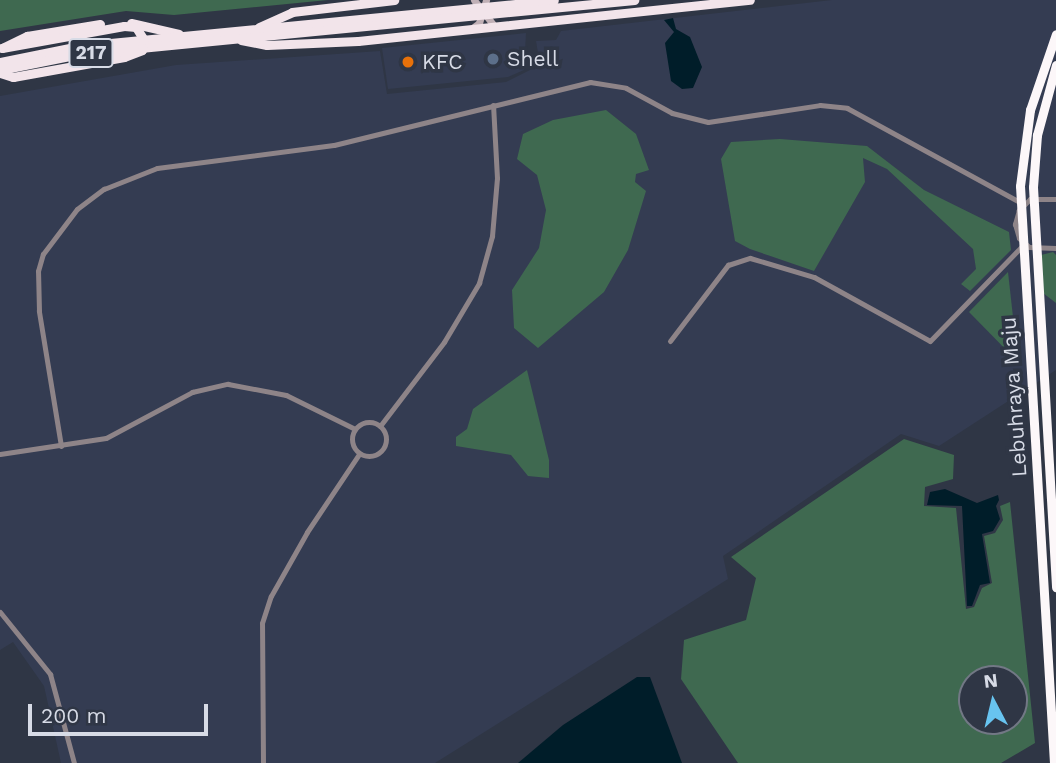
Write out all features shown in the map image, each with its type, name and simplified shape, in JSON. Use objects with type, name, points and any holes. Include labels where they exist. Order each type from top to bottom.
[{"type":"highway","points":[[258,28],[292,12],[394,0]]},
{"type":"highway","points":[[460,30],[473,17],[475,7],[472,0]]},
{"type":"highway","points":[[497,0],[501,16],[514,25]]},
{"type":"highway","name":"217","points":[[0,62],[79,46],[554,0]]},
{"type":"highway","name":"217","points":[[0,72],[79,54],[634,0]]},
{"type":"highway","points":[[229,38],[267,45],[495,27],[750,0]]},
{"type":"highway","points":[[1,49],[27,36],[116,23],[150,24],[180,35]]},
{"type":"highway","points":[[0,72],[13,77],[136,54],[144,46],[143,35],[136,27],[124,26],[1,49]]},
{"type":"highway","name":"Lebuhraya Maju","points":[[1054,763],[1020,175],[1030,110],[1056,34]]},
{"type":"highway","name":"Lebuhraya Maju","points":[[1056,65],[1037,135],[1033,187],[1056,587]]},
{"type":"main road","points":[[472,0],[495,27]]},
{"type":"main road","points":[[471,29],[479,23],[486,0]]},
{"type":"street","points":[[61,446],[39,311],[38,271],[50,240],[77,209],[103,189],[157,167],[334,145],[590,82],[626,88],[671,113],[708,122],[820,105],[847,108],[1023,204]]},
{"type":"street","points":[[380,426],[444,342],[479,283],[492,236],[496,190],[493,104]]},
{"type":"street","points":[[1056,199],[1038,196],[1023,204],[1015,224],[1024,244],[1040,251],[1056,248]]},
{"type":"street","points":[[670,341],[727,265],[750,258],[814,277],[930,341],[1024,244]]},
{"type":"street","points":[[0,454],[106,438],[192,392],[228,384],[261,387],[286,395],[355,429]]},
{"type":"street","points":[[364,422],[380,426],[387,436],[385,447],[376,455],[359,454],[352,445],[355,429],[364,422]]},
{"type":"street","points":[[262,763],[262,623],[271,596],[307,532],[359,454]]},
{"type":"street","points":[[0,612],[50,674],[74,763]]},
{"type":"shaded area","points":[[832,0],[1056,0],[1056,370],[939,446],[901,434],[723,556],[728,579],[435,763],[61,763],[44,686],[13,642],[0,650],[0,96],[176,65],[380,51],[387,94],[506,82],[540,65],[536,41],[556,40],[561,31]]},
{"type":"shaded area","points":[[673,18],[676,29],[690,37],[702,67],[693,88],[682,89],[671,81],[665,43],[674,32],[664,20]]},
{"type":"shaded area","points":[[526,33],[524,70],[508,77],[388,89],[382,48]]},
{"type":"shaded area","points":[[945,489],[977,503],[998,495],[996,506],[1000,519],[993,531],[982,534],[990,583],[980,585],[972,606],[967,606],[962,506],[927,505],[930,492]]},
{"type":"shaded area","points":[[637,677],[650,677],[682,763],[518,763],[563,725]]},
{"type":"green space","points":[[0,0],[328,0],[174,15],[126,11],[0,31]]},
{"type":"green space","points":[[606,110],[636,134],[649,170],[636,174],[635,182],[646,191],[628,250],[604,292],[538,348],[514,328],[512,290],[539,248],[546,210],[537,175],[517,159],[523,134],[553,120]]},
{"type":"green space","points":[[780,139],[867,146],[924,190],[1009,232],[1011,250],[970,291],[961,284],[976,269],[973,249],[887,169],[863,158],[865,182],[814,271],[750,249],[735,241],[721,159],[731,142]]},
{"type":"green space","points":[[1053,252],[1056,255],[1056,303],[1043,293],[1041,255]]},
{"type":"green space","points":[[1008,272],[1018,362],[969,312]]},
{"type":"green space","points":[[527,370],[549,460],[549,478],[528,476],[511,455],[456,446],[456,437],[467,429],[473,409]]},
{"type":"green space","points":[[904,439],[954,455],[953,479],[925,487],[924,506],[956,508],[966,609],[974,607],[982,588],[992,583],[984,536],[995,533],[1003,520],[1000,506],[1010,502],[1027,665],[958,665],[958,735],[1028,735],[1028,676],[1035,743],[1001,763],[738,763],[681,679],[684,640],[746,620],[756,578],[731,557]]},
{"type":"place","name":"Shell","points":[[493,59]]},
{"type":"place","name":"KFC","points":[[408,62]]}]
